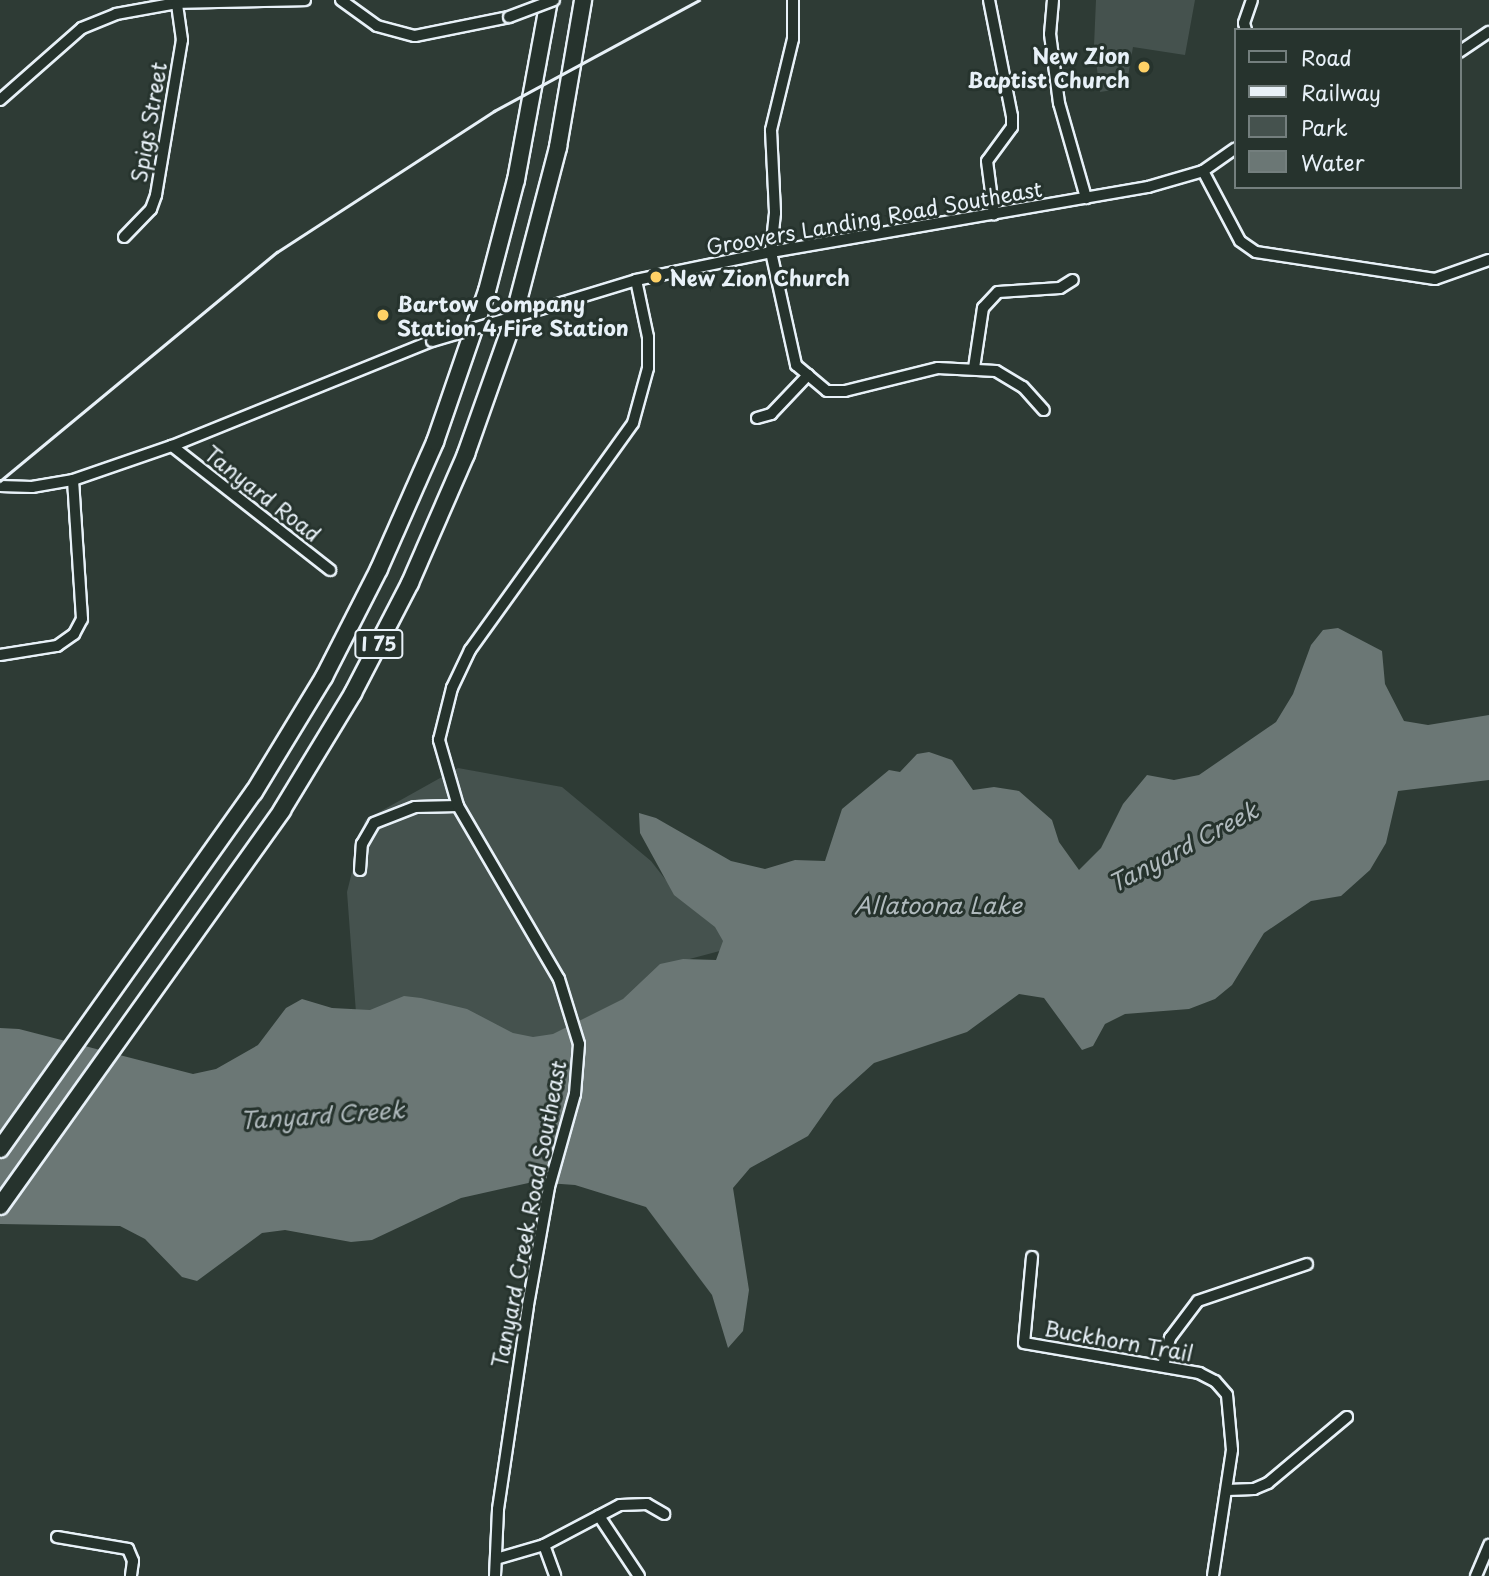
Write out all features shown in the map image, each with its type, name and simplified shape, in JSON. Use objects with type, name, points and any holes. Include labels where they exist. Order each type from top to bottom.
[{"type":"highway","name":"I 75","points":[[0,1149],[247,803],[324,677],[379,569],[439,430],[487,290],[516,180],[552,0]]},
{"type":"highway","name":"I 75","points":[[0,1206],[282,810],[353,693],[410,583],[466,453],[512,324],[558,147],[583,0]]},
{"type":"street","points":[[0,100],[82,28],[133,9],[177,3],[305,0]]},
{"type":"street","points":[[341,0],[377,26],[415,36],[509,17],[552,0]]},
{"type":"street","points":[[793,0],[793,39],[771,130],[775,213],[771,252],[788,343],[796,365],[827,391],[845,391],[938,368],[996,371],[1023,387],[1044,410]]},
{"type":"street","points":[[989,0],[1012,116],[1012,127],[987,161],[994,215]]},
{"type":"street","points":[[1053,0],[1050,34],[1059,103],[1086,198]]},
{"type":"street","points":[[1246,28],[1252,0]]},
{"type":"street","name":"Spigs Street","points":[[124,237],[151,209],[156,195],[182,40],[177,3]]},
{"type":"street","points":[[1461,51],[1489,32]]},
{"type":"street","name":"Groovers Landing Road Southeast","points":[[0,486],[32,487],[74,480],[172,446],[432,341],[636,280],[771,252],[1086,198],[1203,171],[1234,150]]},
{"type":"street","points":[[1203,171],[1240,241],[1256,252],[1435,279],[1489,261]]},
{"type":"street","name":"Tanyard Creek Road Southeast","points":[[495,1576],[498,1509],[528,1305],[549,1186],[575,1094],[579,1044],[559,979],[458,806],[439,740],[452,688],[470,650],[633,423],[644,395],[648,337],[636,280]]},
{"type":"street","points":[[974,368],[983,308],[998,292],[1060,288],[1073,280]]},
{"type":"street","points":[[757,418],[771,414],[808,375]]},
{"type":"street","name":"Tanyard Road","points":[[172,446],[330,570]]},
{"type":"street","points":[[0,655],[57,646],[74,634],[82,619],[74,480]]},
{"type":"street","points":[[360,870],[362,844],[374,823],[415,807],[458,806]]},
{"type":"street","name":"Buckhorn Trail","points":[[1032,1257],[1024,1343],[1163,1366],[1208,1377],[1227,1395],[1232,1438],[1227,1490],[1213,1576]]},
{"type":"street","points":[[1163,1366],[1170,1338],[1198,1301],[1307,1264]]},
{"type":"street","points":[[1227,1490],[1268,1483],[1348,1417]]},
{"type":"street","points":[[496,1559],[544,1545],[599,1516],[635,1502],[664,1514]]},
{"type":"street","points":[[599,1516],[639,1576]]},
{"type":"street","points":[[57,1537],[128,1549],[134,1561],[131,1576]]},
{"type":"street","points":[[544,1545],[555,1576]]},
{"type":"street","points":[[1476,1576],[1489,1545]]},
{"type":"green space","points":[[1096,0],[1195,0],[1185,55],[1133,47],[1126,88],[1100,92],[1094,46]]},
{"type":"green space","points":[[458,768],[562,787],[651,861],[676,893],[719,922],[731,948],[667,965],[595,1023],[545,1046],[356,1013],[347,892],[365,820]]},
{"type":"water","name":"Allatoona Lake","points":[[1338,628],[1382,651],[1385,684],[1404,721],[1428,725],[1489,715],[1489,780],[1398,791],[1386,843],[1370,870],[1341,896],[1311,901],[1264,933],[1232,985],[1215,999],[1189,1009],[1125,1014],[1105,1024],[1093,1046],[1082,1050],[1044,998],[1019,994],[967,1032],[874,1063],[834,1099],[808,1136],[750,1168],[733,1188],[749,1290],[743,1331],[728,1348],[712,1295],[646,1207],[575,1185],[533,1182],[461,1198],[372,1240],[351,1242],[285,1230],[262,1233],[197,1281],[182,1277],[145,1239],[120,1226],[0,1224],[0,1028],[19,1029],[193,1074],[216,1069],[258,1045],[286,1008],[302,999],[332,1008],[370,1010],[404,996],[421,998],[467,1009],[513,1033],[533,1037],[553,1034],[623,999],[660,964],[683,959],[716,960],[723,941],[715,927],[674,895],[640,833],[639,813],[656,818],[731,861],[765,869],[795,860],[825,861],[842,809],[889,770],[900,772],[917,754],[929,752],[952,760],[973,790],[994,787],[1019,791],[1052,820],[1059,842],[1079,870],[1101,848],[1123,804],[1147,775],[1174,780],[1199,775],[1276,722],[1293,694],[1311,645],[1323,630]]},
{"type":"railway","points":[[0,481],[277,252],[494,111],[699,0]]},
{"type":"place","name":"New Zion Baptist Church","points":[[1144,67]]},
{"type":"place","name":"New Zion Church","points":[[656,277]]},
{"type":"place","name":"Bartow Company Station 4 Fire Station","points":[[383,315]]},
{"type":"water label","name":"Tanyard Creek","points":[[1183,847]]},
{"type":"water label","name":"Tanyard Creek","points":[[322,1115]]}]
